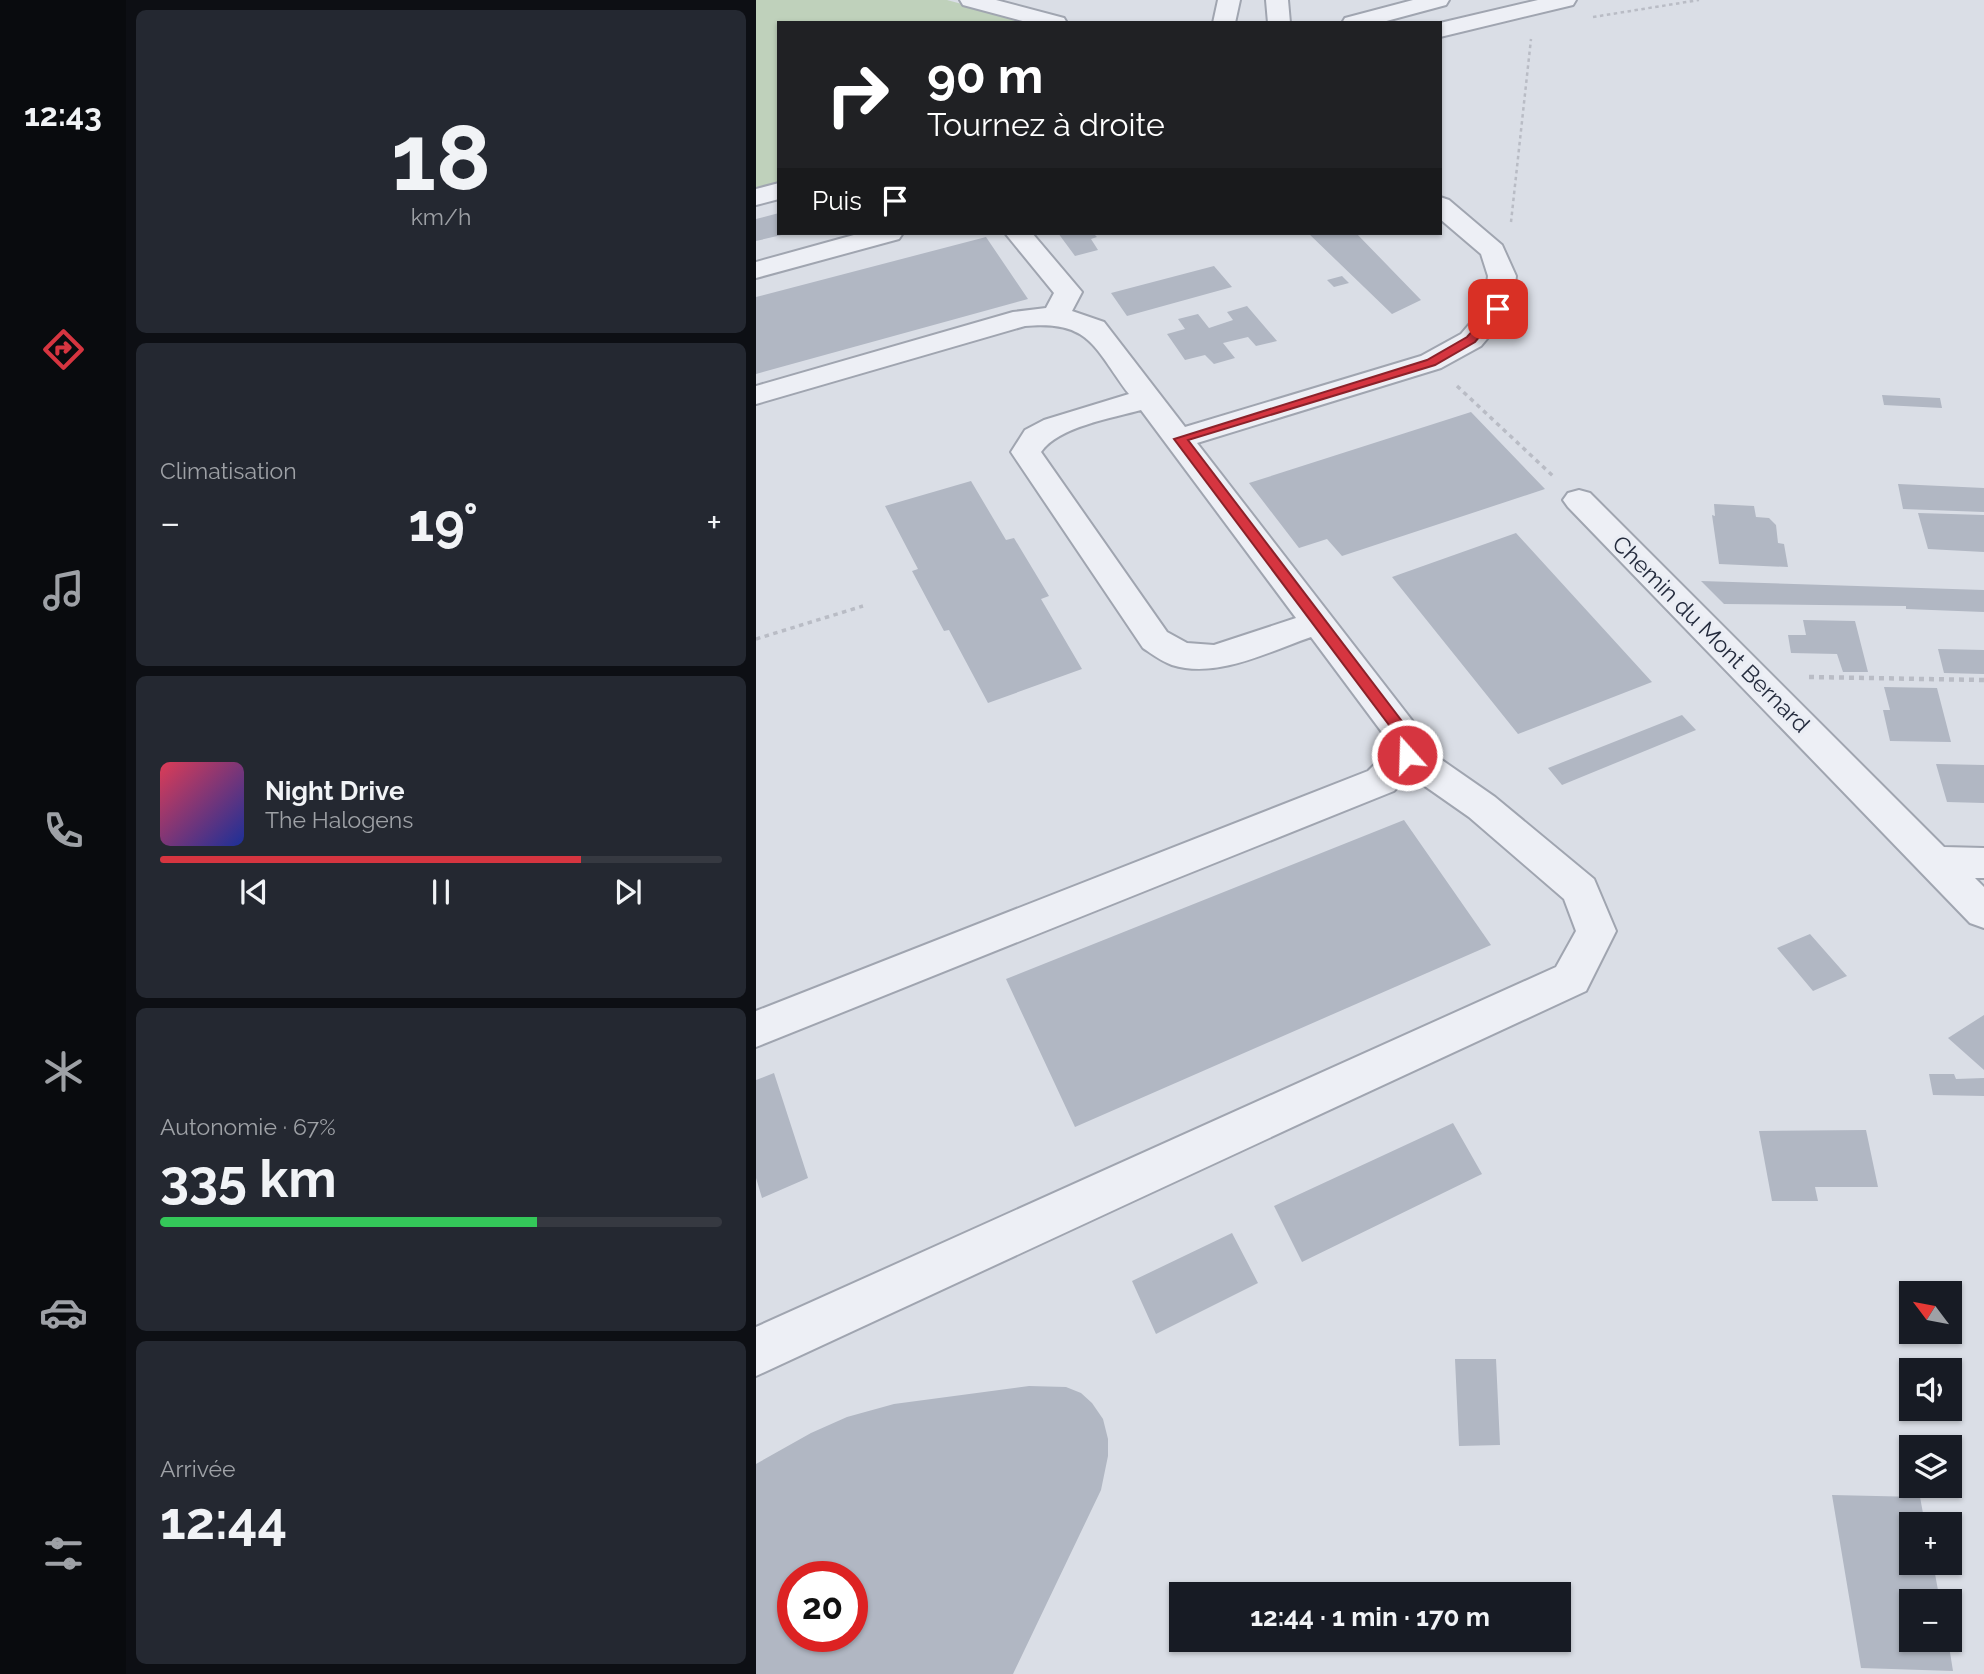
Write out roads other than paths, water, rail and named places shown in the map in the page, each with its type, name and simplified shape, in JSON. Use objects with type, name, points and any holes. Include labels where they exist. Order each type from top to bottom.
[{"type":"street","points":[[971,0],[1049,21]]},
{"type":"street","points":[[1224,21],[1228,0]]},
{"type":"street","points":[[1277,0],[1279,21]]},
{"type":"street","points":[[1360,21],[1438,0]]},
{"type":"street","points":[[1442,30],[1565,0]]},
{"type":"street","points":[[756,197],[777,192]]},
{"type":"street","points":[[1180,439],[1431,362],[1471,340],[1498,309],[1502,276],[1493,251],[1442,207]]},
{"type":"street","points":[[756,270],[883,235]]},
{"type":"street","points":[[1020,235],[1068,292],[1055,315]]},
{"type":"street","points":[[756,396],[1023,318],[1055,315],[1073,318],[1094,328],[1408,741],[1407,755],[1381,781],[756,1029]]},
{"type":"street","points":[[1149,398],[1055,426],[1036,437],[1026,452],[1155,640],[1180,655],[1215,657],[1318,623]]},
{"type":"street","name":"Chemin du Mont Bernard","points":[[1579,500],[1984,912]]},
{"type":"street","points":[[756,1352],[1571,979],[1596,931],[1580,890],[1482,807],[1407,755]]},
{"type":"street","points":[[1935,862],[1984,863]]}]
